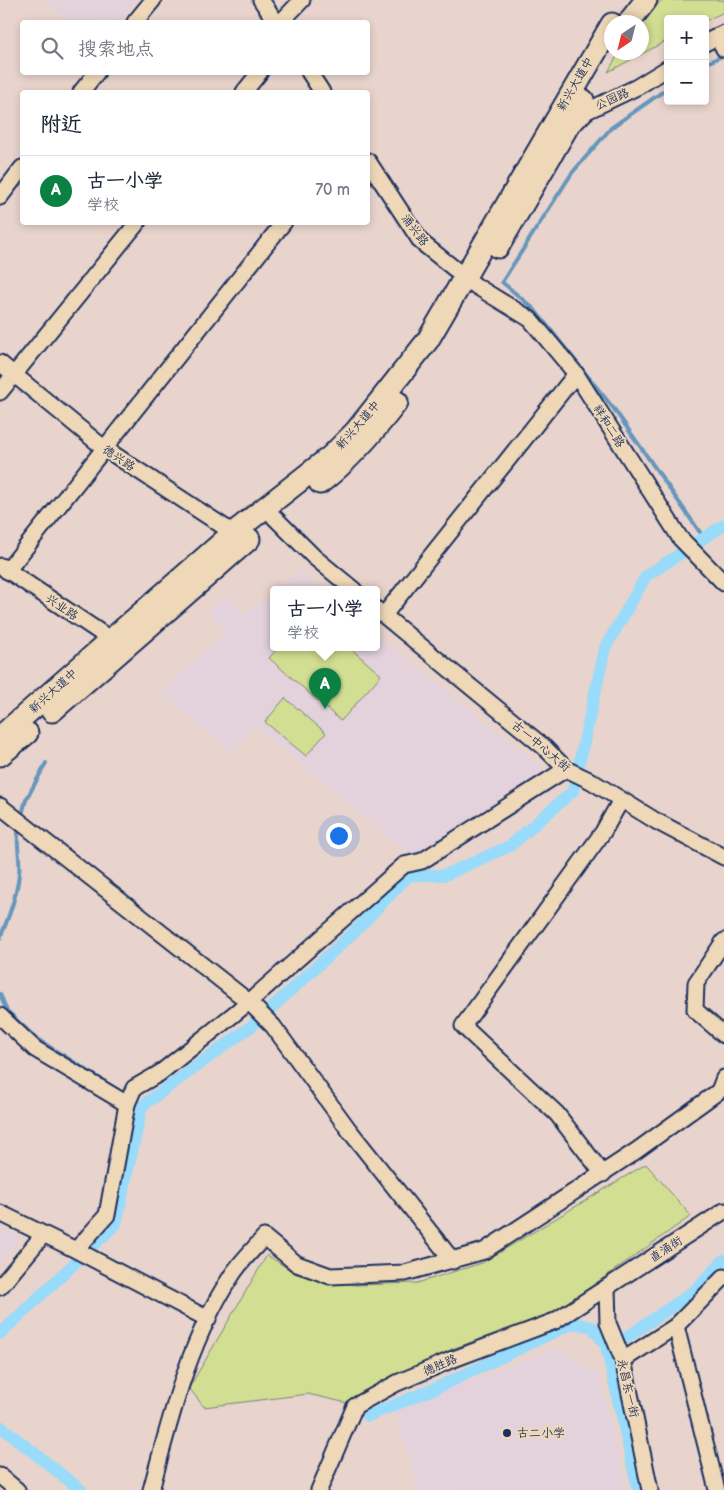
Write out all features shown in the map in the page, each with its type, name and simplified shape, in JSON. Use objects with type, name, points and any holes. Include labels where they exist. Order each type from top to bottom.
[{"type":"main road","name":"新兴大道中","points":[[618,15],[629,0]]},
{"type":"main road","points":[[634,15],[646,0]]},
{"type":"main road","name":"新兴大道中","points":[[240,537],[274,517],[344,464],[377,428],[446,336],[470,282],[604,38]]},
{"type":"main road","name":"新兴大道中","points":[[0,755],[8,732],[117,644],[331,456],[356,431],[428,340],[470,282],[562,138],[605,60]]},
{"type":"street","points":[[137,20],[153,0]]},
{"type":"street","points":[[261,0],[275,20]]},
{"type":"street","points":[[282,20],[302,0]]},
{"type":"street","name":"公园路","points":[[562,138],[587,111],[637,88],[664,71]]},
{"type":"street","points":[[82,90],[94,75]]},
{"type":"street","points":[[246,90],[258,75]]},
{"type":"street","points":[[311,75],[321,90]]},
{"type":"street","name":"涌兴路","points":[[370,164],[421,242],[470,282]]},
{"type":"street","points":[[0,197],[20,171]]},
{"type":"street","points":[[0,392],[136,225]]},
{"type":"street","points":[[4,568],[104,448],[282,225]]},
{"type":"street","name":"祥和二路","points":[[470,282],[530,319],[576,374],[680,538],[724,583]]},
{"type":"street","name":"德兴路","points":[[0,363],[104,448],[240,537]]},
{"type":"street","points":[[380,612],[576,374]]},
{"type":"street","points":[[274,517],[314,557],[349,586]]},
{"type":"street","name":"兴业路","points":[[4,568],[117,644]]},
{"type":"street","name":"古一中心大街","points":[[380,612],[544,747],[566,769],[591,781],[621,800],[724,857]]},
{"type":"street","points":[[76,1250],[107,1215],[127,1104],[134,1088],[160,1073],[250,1002],[404,865],[422,861],[566,769]]},
{"type":"street","points":[[603,1174],[557,1114],[462,1026],[603,832],[621,800]]},
{"type":"street","points":[[3,809],[250,1002],[273,1026],[349,1130],[453,1261]]},
{"type":"street","points":[[724,941],[696,983],[696,1010],[724,1035]]},
{"type":"street","points":[[0,1016],[36,1048],[127,1104]]},
{"type":"street","points":[[150,1490],[180,1382],[208,1319],[232,1274],[264,1237],[296,1264],[330,1276],[405,1274],[484,1251],[603,1174],[719,1091],[724,1078]]},
{"type":"street","name":"直涌街","points":[[607,1288],[724,1211]]},
{"type":"street","points":[[0,1213],[76,1250],[208,1319]]},
{"type":"street","points":[[0,1287],[43,1235]]},
{"type":"street","points":[[623,1360],[676,1326],[724,1277]]},
{"type":"street","name":"永昌东一街","points":[[607,1288],[608,1323],[623,1360],[650,1490]]},
{"type":"street","name":"德胜路","points":[[319,1490],[355,1406],[397,1383],[555,1321],[607,1288]]},
{"type":"street","points":[[676,1326],[717,1490]]},
{"type":"street","points":[[0,1476],[17,1490]]},
{"type":"shaded area","points":[[43,0],[137,0],[121,20],[68,20]]},
{"type":"shaded area","points":[[299,571],[317,586],[281,586]]},
{"type":"shaded area","points":[[228,595],[245,616],[270,595],[270,651],[380,651],[380,637],[544,769],[540,784],[411,856],[255,726],[231,752],[160,692],[226,632],[208,610]]},
{"type":"shaded area","points":[[0,1228],[19,1238],[0,1264]]},
{"type":"shaded area","name":"古二小学","points":[[558,1347],[600,1376],[627,1490],[419,1490],[394,1409]]},
{"type":"green space","points":[[661,0],[724,0],[724,12],[709,19],[709,15],[664,15],[664,42],[649,50],[649,15]]},
{"type":"green space","points":[[615,60],[630,60],[608,72]]},
{"type":"green space","points":[[275,651],[353,651],[381,675],[341,721],[269,658]]},
{"type":"green space","points":[[285,698],[326,733],[306,756],[265,722]]},
{"type":"green space","points":[[646,1164],[691,1216],[555,1312],[452,1349],[347,1403],[308,1394],[204,1407],[189,1388],[267,1255],[296,1274],[355,1285],[417,1283],[482,1263]]},
{"type":"waterway","points":[[709,62],[724,55]]},
{"type":"waterway","points":[[664,91],[611,128],[572,173],[502,282],[534,309],[614,409],[704,538]]},
{"type":"waterway","points":[[0,1334],[116,1224],[142,1106],[253,1025],[353,933],[409,875],[445,875],[510,846],[573,791],[605,648],[646,576],[724,525]]},
{"type":"waterway","points":[[21,818],[26,800],[46,763]]},
{"type":"waterway","points":[[0,938],[12,906],[18,882],[19,827]]},
{"type":"waterway","points":[[0,994],[7,1011],[37,1039],[118,1090]]},
{"type":"waterway","points":[[132,1099],[142,1106]]},
{"type":"waterway","points":[[608,1344],[627,1337],[693,1292],[724,1260]]},
{"type":"waterway","points":[[368,1416],[445,1384],[573,1323],[592,1327],[606,1345],[638,1490]]},
{"type":"waterway","points":[[0,1426],[81,1490]]},
{"type":"place","name":"古一小学","points":[[325,709]]},
{"type":"place","name":"古二小学","points":[[507,1433]]}]
